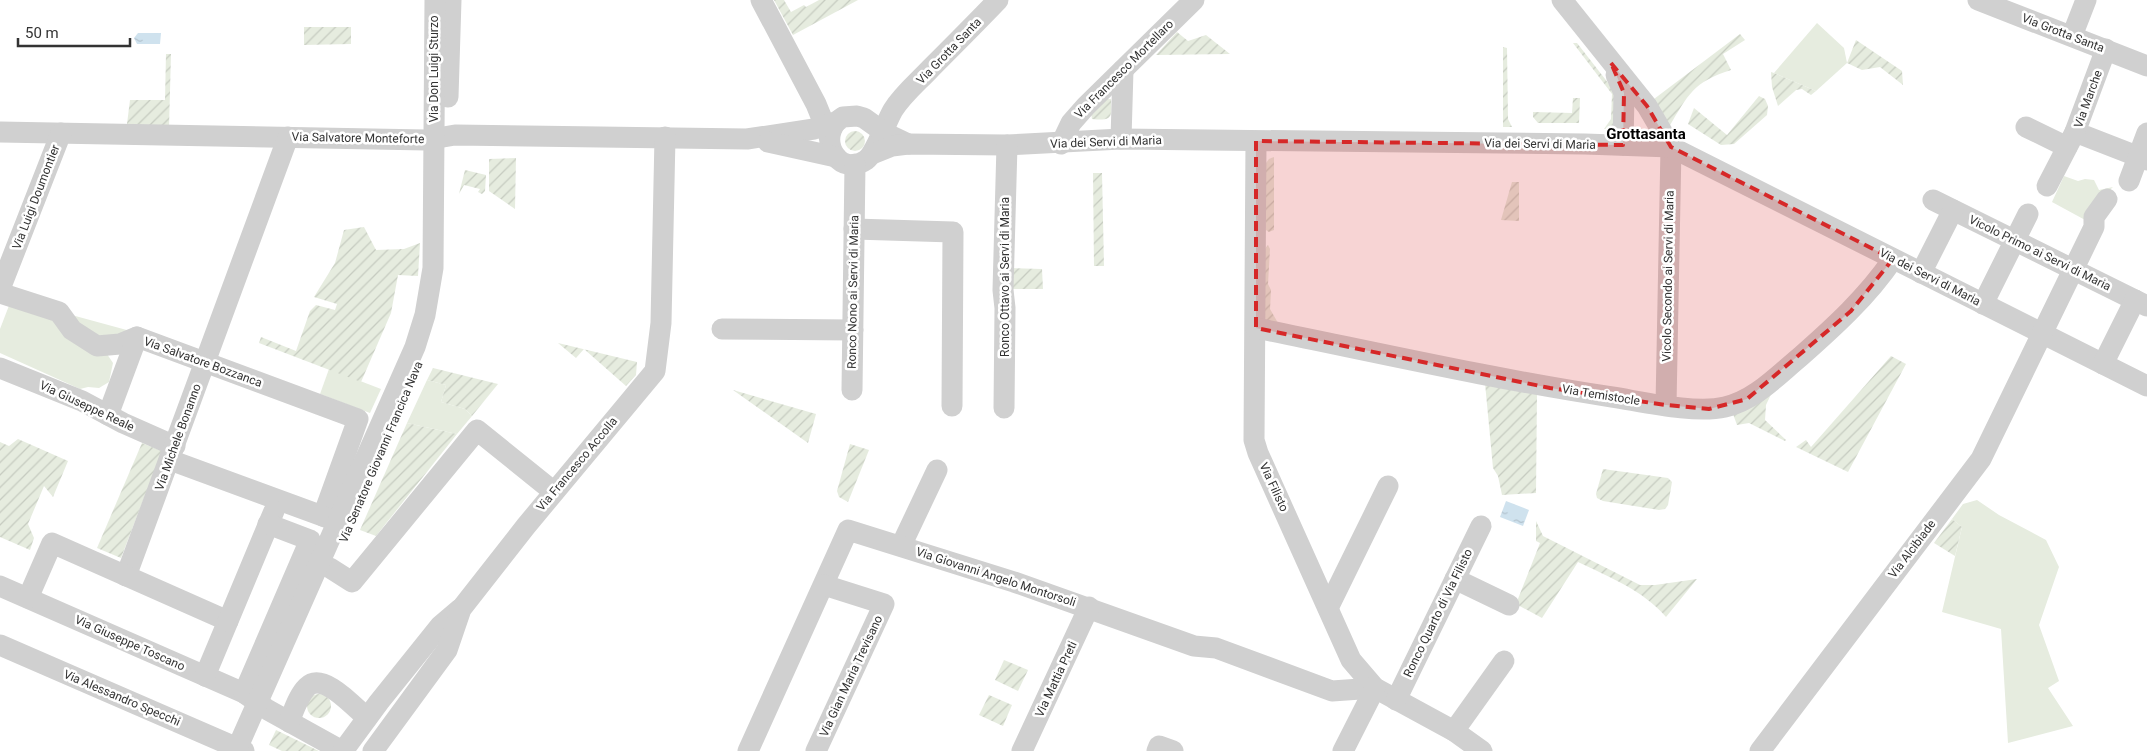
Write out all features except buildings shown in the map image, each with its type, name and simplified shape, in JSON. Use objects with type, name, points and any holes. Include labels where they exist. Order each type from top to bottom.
[{"type":"street","name":"Via Don Luigi Sturzo","points":[[435,0],[440,138]]},
{"type":"street","name":"Via Don Luigi Sturzo","points":[[440,138],[451,0]]},
{"type":"street","points":[[761,0],[816,104],[854,136]]},
{"type":"street","name":"Via Grotta Santa","points":[[854,136],[873,116],[897,105],[998,0]]},
{"type":"street","name":"Via Francesco Mortellaro","points":[[1061,144],[1071,123],[1194,0]]},
{"type":"street","points":[[1562,0],[1647,106],[1671,148]]},
{"type":"street","name":"Via Grotta Santa","points":[[1978,0],[2147,66]]},
{"type":"street","points":[[2072,36],[2086,0]]},
{"type":"street","name":"Via Marche","points":[[2106,50],[2071,140],[2143,158]]},
{"type":"street","points":[[1611,63],[1624,93],[1623,145]]},
{"type":"street","points":[[1121,139],[1123,70]]},
{"type":"street","points":[[804,131],[815,114],[816,104]]},
{"type":"street","points":[[897,105],[896,128],[900,137],[908,144]]},
{"type":"street","points":[[2026,127],[2071,140],[2047,186]]},
{"type":"street","points":[[746,139],[804,131],[854,136]]},
{"type":"street","name":"Via Salvatore Monteforte","points":[[0,132],[288,137],[746,139]]},
{"type":"street","name":"Via Luigi Doumontier","points":[[0,289],[61,133]]},
{"type":"street","points":[[2129,181],[2143,158],[2147,133]]},
{"type":"street","points":[[746,139],[854,136]]},
{"type":"street","name":"Via dei Servi di Maria","points":[[854,136],[892,146],[908,144],[1007,146],[1121,139],[1623,145],[1671,148],[2147,386]]},
{"type":"street","name":"Ronco Nono ai Servi di Maria","points":[[852,390],[854,136]]},
{"type":"street","name":"Via Michele Bonanno","points":[[126,576],[288,137]]},
{"type":"street","name":"Via Senatore Giovanni Francica Nava","points":[[241,750],[257,702],[331,519],[415,347],[425,315],[433,268],[440,138]]},
{"type":"street","name":"Via Senatore Giovanni Francica Nava","points":[[257,702],[330,568],[425,350],[435,318],[444,269],[440,138]]},
{"type":"street","name":"Via Francesco Accolla","points":[[373,751],[447,650],[461,609],[554,492],[655,371],[661,323],[665,138]]},
{"type":"street","name":"Via Filisto","points":[[1256,141],[1254,440],[1258,453],[1352,660],[1375,688],[1454,731],[1482,751]]},
{"type":"street","name":"Ronco Ottavo ai Servi di Maria","points":[[1004,408],[1005,308],[1003,290],[1007,146]]},
{"type":"street","name":"Vicolo Secondo ai Servi di Maria","points":[[1666,406],[1671,148]]},
{"type":"street","name":"Via Alcibiade","points":[[1760,751],[1980,459],[2074,270],[2094,227],[2094,217],[2107,199]]},
{"type":"street","name":"Vicolo Primo ai Servi di Maria","points":[[1933,200],[2141,303]]},
{"type":"street","points":[[1921,273],[1954,210]]},
{"type":"street","points":[[1983,304],[2028,214]]},
{"type":"street","points":[[854,229],[953,232],[952,406]]},
{"type":"street","name":"Via Temistocle","points":[[1256,328],[1550,388],[1666,406],[1709,409],[1725,407],[1747,399],[1776,378],[1851,311],[1878,281],[1893,259]]},
{"type":"street","name":"Via Salvatore Bozzanca","points":[[0,293],[59,312],[72,330],[97,346],[108,347],[137,337],[358,420],[331,519]]},
{"type":"street","points":[[2103,364],[2141,303]]},
{"type":"street","points":[[722,329],[853,330]]},
{"type":"street","points":[[108,415],[137,337]]},
{"type":"street","name":"Via Giuseppe Reale","points":[[0,368],[82,401],[172,453],[279,500],[331,519]]},
{"type":"street","points":[[330,568],[352,582],[477,430],[554,492]]},
{"type":"street","points":[[901,546],[937,470]]},
{"type":"street","points":[[1328,608],[1388,486]]},
{"type":"street","points":[[205,676],[279,500]]},
{"type":"street","points":[[257,702],[310,540],[268,524]]},
{"type":"street","name":"Ronco Quarto di Via Filisto","points":[[1396,700],[1481,526]]},
{"type":"street","name":"Via Giovanni Angelo Montorsoli","points":[[748,751],[848,530],[1089,607],[1194,646],[1216,648],[1332,691],[1375,688]]},
{"type":"street","points":[[28,598],[52,543],[228,621]]},
{"type":"street","points":[[1455,579],[1508,605]]},
{"type":"street","name":"Via Gian Maria Trevisano","points":[[816,751],[884,604],[824,585]]},
{"type":"street","name":"Via Giuseppe Toscano","points":[[0,586],[205,676],[257,702],[342,751]]},
{"type":"street","name":"Via Mattia Preti","points":[[1022,751],[1089,607]]},
{"type":"street","points":[[342,751],[440,626],[461,609]]},
{"type":"street","name":"Via Alessandro Specchi","points":[[0,645],[241,750]]},
{"type":"street","points":[[1454,731],[1504,661]]},
{"type":"street","points":[[289,722],[298,699],[308,686],[317,682],[326,683],[367,718]]},
{"type":"street","points":[[1343,751],[1375,688]]},
{"type":"street","points":[[1157,751],[1159,746],[1173,751]]},
{"type":"highlighted area","points":[[1611,63],[1647,106],[1671,147],[1893,259],[1851,311],[1747,399],[1709,409],[1666,405],[1550,388],[1256,328],[1256,141],[1623,145],[1624,93]]},
{"type":"shaded area","points":[[774,0],[784,0],[791,12],[819,0],[858,0],[793,35]]},
{"type":"shaded area","points":[[1817,23],[1844,48],[1847,63],[1816,91],[1774,73]]},
{"type":"shaded area","points":[[304,27],[351,27],[351,44],[304,45]]},
{"type":"shaded area","points":[[1177,32],[1188,41],[1206,35],[1230,54],[1156,55]]},
{"type":"shaded area","points":[[1740,34],[1745,40],[1723,54],[1731,70],[1708,79],[1693,91],[1681,106],[1669,127],[1650,102]]},
{"type":"shaded area","points":[[1856,40],[1902,71],[1903,85],[1880,67],[1862,70],[1847,63]]},
{"type":"shaded area","points":[[1573,43],[1577,43],[1616,93],[1615,129],[1604,129],[1611,119],[1612,94]]},
{"type":"shaded area","points":[[1503,47],[1507,48],[1508,119],[1512,127],[1503,127]]},
{"type":"shaded area","points":[[166,54],[171,54],[169,128],[127,124],[130,100],[165,100]]},
{"type":"shaded area","points":[[1771,72],[1816,91],[1811,95],[1802,89],[1796,90],[1778,106],[1772,87]]},
{"type":"shaded area","points":[[1759,96],[1765,99],[1768,106],[1767,115],[1734,144],[1721,145],[1688,124],[1694,108],[1727,135]]},
{"type":"shaded area","points":[[1573,98],[1580,98],[1579,123],[1538,123],[1533,117],[1533,112],[1572,113]]},
{"type":"shaded area","points":[[1105,99],[1111,99],[1111,114],[1107,119],[1092,119],[1091,113]]},
{"type":"shaded area","points":[[851,131],[859,131],[865,137],[865,145],[859,151],[851,151],[845,145],[845,137]]},
{"type":"shaded area","points":[[1274,157],[1274,230],[1269,232],[1266,230],[1266,163]]},
{"type":"shaded area","points":[[516,158],[515,209],[489,191],[489,159]]},
{"type":"shaded area","points":[[465,170],[486,175],[485,191],[482,194],[478,192],[480,189],[464,185],[459,194]]},
{"type":"shaded area","points":[[1093,173],[1102,173],[1104,266],[1094,266]]},
{"type":"shaded area","points":[[2064,176],[2078,181],[2085,179],[2094,180],[2099,190],[2113,187],[2103,196],[2087,221],[2052,202]]},
{"type":"shaded area","points":[[1512,182],[1519,182],[1519,221],[1501,220]]},
{"type":"shaded area","points":[[364,227],[376,250],[404,249],[420,243],[418,276],[398,275],[391,313],[361,382],[259,343],[261,337],[296,351],[310,311],[316,305],[335,310],[337,304],[314,297],[335,263],[344,230]]},
{"type":"shaded area","points":[[1268,245],[1270,249],[1268,284],[1271,290],[1270,309],[1278,323],[1266,321],[1263,317],[1265,249]]},
{"type":"shaded area","points":[[1007,268],[1042,269],[1043,289],[1007,289]]},
{"type":"shaded area","points":[[10,303],[49,314],[107,354],[113,363],[109,382],[99,388],[88,387],[80,389],[0,353],[0,329]]},
{"type":"shaded area","points":[[68,314],[134,332],[96,342]]},
{"type":"shaded area","points":[[558,343],[584,349],[576,358]]},
{"type":"shaded area","points":[[584,349],[637,362],[636,375],[626,386]]},
{"type":"shaded area","points":[[1891,356],[1906,364],[1848,472],[1796,447],[1806,440],[1811,447]]},
{"type":"shaded area","points":[[433,368],[498,384],[472,416],[465,409],[441,402],[446,385],[427,380]]},
{"type":"shaded area","points":[[329,369],[381,389],[370,413],[320,394]]},
{"type":"shaded area","points":[[427,380],[446,385],[441,402],[465,409],[472,416],[457,434],[407,423]]},
{"type":"shaded area","points":[[1485,383],[1537,393],[1536,493],[1502,495],[1498,476],[1493,468]]},
{"type":"shaded area","points":[[733,390],[816,414],[808,443]]},
{"type":"shaded area","points":[[1773,390],[1766,405],[1765,420],[1785,441],[1749,423],[1737,425],[1733,414]]},
{"type":"shaded area","points":[[407,423],[457,434],[376,536],[360,530]]},
{"type":"shaded area","points":[[18,439],[68,461],[53,497],[44,486],[28,524],[34,538],[30,550],[0,537],[0,442],[9,446]]},
{"type":"shaded area","points":[[142,443],[162,451],[121,558],[97,548]]},
{"type":"shaded area","points":[[850,444],[869,450],[848,502],[839,497],[837,491]]},
{"type":"shaded area","points":[[1603,469],[1668,478],[1672,482],[1668,505],[1665,509],[1659,510],[1603,501],[1597,498],[1596,494]]},
{"type":"shaded area","points":[[1977,500],[1999,515],[2046,540],[2059,567],[2039,625],[2059,681],[2048,688],[2073,726],[2008,743],[2001,629],[1942,612],[1962,527],[1952,519],[1963,504]]},
{"type":"shaded area","points":[[1952,519],[1962,527],[1955,556],[1934,543]]},
{"type":"shaded area","points":[[1536,521],[1543,536],[1640,585],[1655,585],[1697,579],[1666,617],[1647,599],[1636,592],[1578,562],[1542,618],[1516,604],[1540,543],[1536,541]]},
{"type":"shaded area","points":[[1004,660],[1028,670],[1018,691],[995,680]]},
{"type":"shaded area","points":[[319,694],[324,695],[330,701],[330,711],[324,717],[319,718],[314,717],[308,711],[307,706],[308,701],[314,695]]},
{"type":"shaded area","points":[[989,695],[1012,705],[1003,726],[979,715]]},
{"type":"shaded area","points":[[276,730],[319,751],[282,751],[269,745]]},
{"type":"water","points":[[138,33],[161,33],[160,44],[137,44],[134,38]]},
{"type":"water","points":[[1506,501],[1529,510],[1523,526],[1500,517]]},
{"type":"district","name":"Grottasanta","points":[[1646,134]]}]
